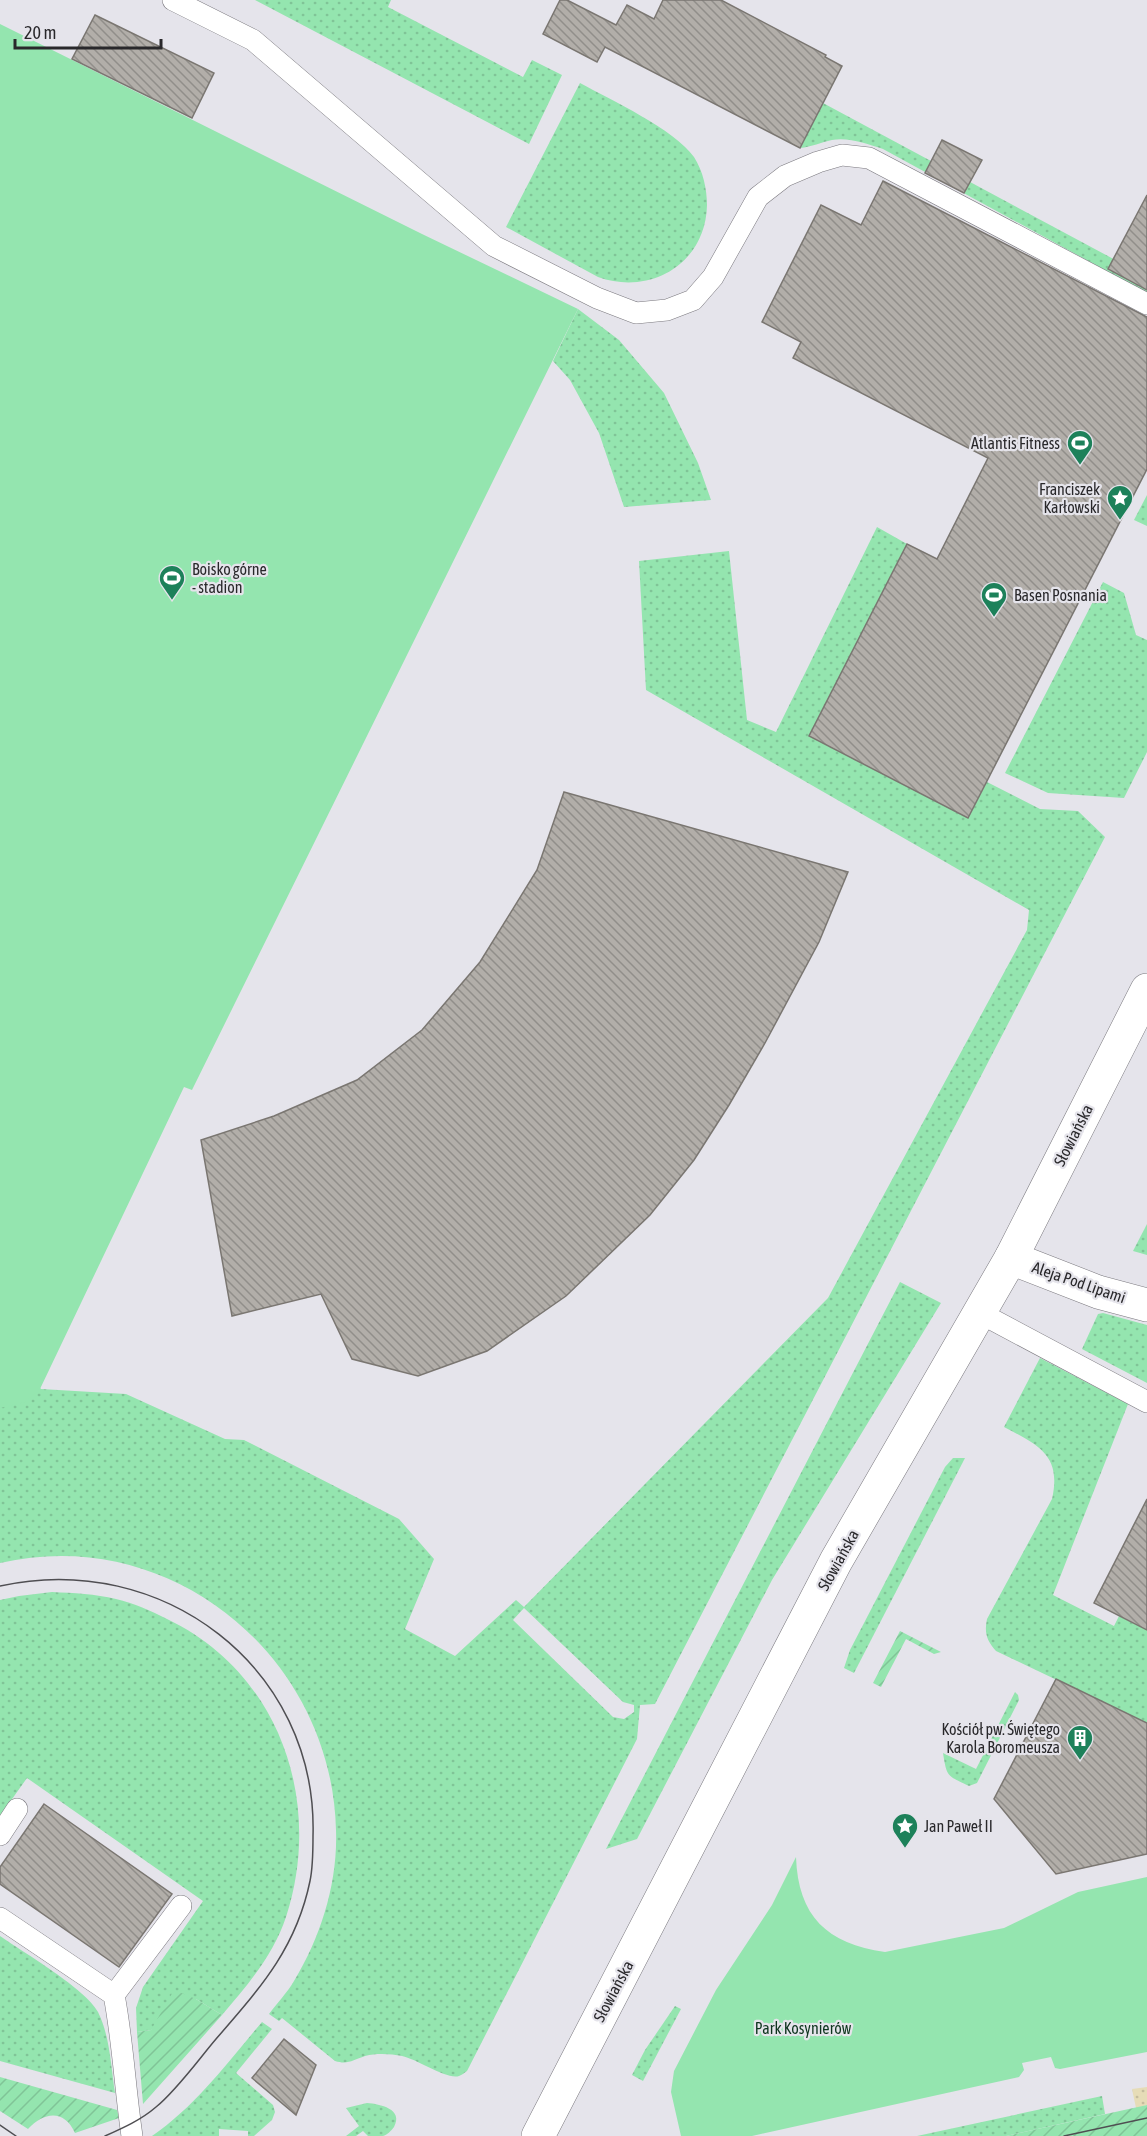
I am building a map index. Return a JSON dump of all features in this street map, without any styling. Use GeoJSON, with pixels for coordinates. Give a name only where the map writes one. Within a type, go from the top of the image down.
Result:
{"type":"FeatureCollection","features":[{"type":"Feature","properties":{"kind":"street","name":"Słowiańska"},"geometry":{"type":"LineString","coordinates":[[538,2136],[837,1561],[1011,1258],[1147,990]]}},
{"type":"Feature","properties":{"kind":"street","name":"Aleja Pod Lipami"},"geometry":{"type":"LineString","coordinates":[[1011,1258],[1098,1292],[1147,1305]]}},
{"type":"Feature","properties":{"kind":"lane"},"geometry":{"type":"LineString","coordinates":[[173,0],[252,40],[494,246],[597,298],[636,313],[667,310],[693,300],[713,277],[758,198],[785,176],[842,154],[869,158],[1147,304]]}},
{"type":"Feature","properties":{"kind":"lane"},"geometry":{"type":"LineString","coordinates":[[980,1313],[1147,1402]]}},
{"type":"Feature","properties":{"kind":"lane"},"geometry":{"type":"LineString","coordinates":[[0,1835],[17,1809]]}},
{"type":"Feature","properties":{"kind":"lane"},"geometry":{"type":"LineString","coordinates":[[114,1995],[181,1906]]}},
{"type":"Feature","properties":{"kind":"lane"},"geometry":{"type":"LineString","coordinates":[[0,1918],[114,1995],[121,2035],[132,2136]]}},
{"type":"Feature","properties":{"kind":"green space"},"geometry":{"type":"Polygon","coordinates":[[[255,0],[391,0],[388,7],[523,77],[532,60],[562,75],[529,144],[255,0]]]}},
{"type":"Feature","properties":{"kind":"green space"},"geometry":{"type":"Polygon","coordinates":[[[0,24],[578,309],[192,1090],[184,1087],[40,1389],[25,1402],[0,1408],[0,24]]]}},
{"type":"Feature","properties":{"kind":"green space"},"geometry":{"type":"Polygon","coordinates":[[[580,83],[641,116],[672,136],[685,146],[700,168],[707,205],[704,226],[697,243],[686,258],[672,270],[656,278],[637,282],[618,282],[598,277],[506,227],[580,83]]]}},
{"type":"Feature","properties":{"kind":"green space"},"geometry":{"type":"Polygon","coordinates":[[[823,103],[1147,277],[1147,293],[883,149],[845,139],[800,148],[823,103]]]}},
{"type":"Feature","properties":{"kind":"green space"},"geometry":{"type":"Polygon","coordinates":[[[578,309],[619,340],[664,393],[698,463],[711,500],[624,507],[599,433],[570,380],[553,361],[578,309]]]}},
{"type":"Feature","properties":{"kind":"green space"},"geometry":{"type":"Polygon","coordinates":[[[1147,495],[1147,526],[1134,520],[1147,495]]]}},
{"type":"Feature","properties":{"kind":"green space"},"geometry":{"type":"Polygon","coordinates":[[[877,527],[907,544],[809,736],[968,817],[987,782],[1040,809],[1078,811],[1105,837],[655,1704],[640,1705],[637,1739],[467,2071],[460,2076],[447,2075],[408,2058],[389,2054],[370,2055],[347,2062],[335,2061],[282,2018],[279,2021],[269,2014],[304,1964],[326,1909],[334,1869],[336,1830],[327,1767],[306,1710],[273,1659],[231,1617],[180,1584],[124,1564],[63,1556],[0,1563],[0,1334],[41,1389],[126,1394],[225,1439],[244,1440],[399,1519],[434,1559],[405,1629],[455,1656],[516,1600],[524,1607],[828,1298],[1027,930],[1029,910],[646,690],[639,561],[729,551],[747,720],[776,732],[877,527]],[[524,1608],[513,1620],[613,1717],[624,1719],[634,1712],[634,1705],[623,1702],[524,1608]]]}},
{"type":"Feature","properties":{"kind":"green space"},"geometry":{"type":"Polygon","coordinates":[[[1103,582],[1124,593],[1136,635],[1147,640],[1147,752],[1124,798],[1048,793],[1005,773],[1103,582]]]}},
{"type":"Feature","properties":{"kind":"green space"},"geometry":{"type":"Polygon","coordinates":[[[1147,1224],[1147,1255],[1133,1251],[1147,1224]]]}},
{"type":"Feature","properties":{"kind":"green space"},"geometry":{"type":"Polygon","coordinates":[[[900,1282],[941,1303],[772,1580],[637,1839],[606,1849],[900,1282]]]}},
{"type":"Feature","properties":{"kind":"green space"},"geometry":{"type":"Polygon","coordinates":[[[1103,1313],[1147,1325],[1147,1383],[1082,1349],[1098,1314],[1103,1313]]]}},
{"type":"Feature","properties":{"kind":"green space"},"geometry":{"type":"Polygon","coordinates":[[[1040,1358],[1128,1404],[1053,1595],[1114,1626],[1119,1616],[1147,1630],[1147,1723],[996,1651],[987,1636],[987,1619],[1052,1499],[1054,1472],[1044,1453],[1037,1446],[1004,1427],[1040,1358]]]}},
{"type":"Feature","properties":{"kind":"green space"},"geometry":{"type":"Polygon","coordinates":[[[953,1458],[965,1458],[854,1673],[844,1668],[850,1650],[945,1467],[953,1458]]]}},
{"type":"Feature","properties":{"kind":"green space"},"geometry":{"type":"Polygon","coordinates":[[[52,1592],[100,1596],[129,1603],[167,1619],[206,1642],[238,1672],[264,1706],[283,1744],[295,1786],[299,1829],[296,1873],[281,1931],[267,1957],[222,2015],[196,1999],[151,2030],[137,2032],[136,2008],[143,1987],[203,1901],[27,1778],[0,1816],[0,1600],[52,1592]]]}},
{"type":"Feature","properties":{"kind":"green space"},"geometry":{"type":"Polygon","coordinates":[[[900,1631],[941,1652],[934,1654],[906,1639],[881,1687],[873,1683],[900,1631]]]}},
{"type":"Feature","properties":{"kind":"green space"},"geometry":{"type":"Polygon","coordinates":[[[1015,1692],[1019,1700],[977,1783],[969,1786],[949,1775],[943,1753],[976,1769],[1015,1692]]]}},
{"type":"Feature","properties":{"kind":"green space","name":"Park Kosynierów"},"geometry":{"type":"Polygon","coordinates":[[[796,1857],[803,1896],[819,1924],[847,1942],[885,1952],[1004,1928],[1078,1892],[1147,1877],[1147,2052],[1060,2069],[1055,2068],[1051,2057],[1022,2063],[1024,2070],[1019,2077],[752,2136],[681,2136],[671,2092],[674,2071],[716,1990],[772,1905],[796,1857]]]}},
{"type":"Feature","properties":{"kind":"green space"},"geometry":{"type":"Polygon","coordinates":[[[0,1936],[68,1982],[98,2012],[110,2052],[115,2093],[0,2061],[0,1936]]]}},
{"type":"Feature","properties":{"kind":"green space"},"geometry":{"type":"Polygon","coordinates":[[[174,1990],[196,1999],[222,2015],[143,2104],[137,2032],[151,2030],[174,1990]]]}},
{"type":"Feature","properties":{"kind":"green space"},"geometry":{"type":"Polygon","coordinates":[[[675,2006],[681,2009],[643,2081],[632,2075],[645,2050],[675,2006]]]}},
{"type":"Feature","properties":{"kind":"green space"},"geometry":{"type":"Polygon","coordinates":[[[262,2022],[272,2029],[236,2073],[273,2105],[275,2112],[272,2120],[254,2136],[248,2136],[248,2131],[219,2129],[219,2136],[152,2136],[197,2097],[262,2022]]]}},
{"type":"Feature","properties":{"kind":"green space"},"geometry":{"type":"Polygon","coordinates":[[[0,2077],[117,2110],[119,2118],[75,2133],[65,2120],[60,2117],[47,2116],[28,2129],[0,2111],[0,2077]]]}},
{"type":"Feature","properties":{"kind":"green space"},"geometry":{"type":"Polygon","coordinates":[[[1102,2096],[1105,2114],[1006,2136],[917,2136],[1102,2096]]]}},
{"type":"Feature","properties":{"kind":"green space"},"geometry":{"type":"Polygon","coordinates":[[[367,2103],[384,2106],[393,2112],[396,2116],[394,2127],[383,2136],[368,2136],[363,2131],[356,2136],[346,2136],[359,2126],[346,2108],[367,2103]]]}},
{"type":"Feature","properties":{"kind":"green space"},"geometry":{"type":"Polygon","coordinates":[[[1147,2105],[1147,2136],[1006,2136],[1147,2105]]]}},
{"type":"Feature","properties":{"kind":"sand"},"geometry":{"type":"Polygon","coordinates":[[[1147,2087],[1147,2105],[1136,2108],[1132,2089],[1147,2087]]]}},
{"type":"Feature","properties":{"kind":"building"},"geometry":{"type":"Polygon","coordinates":[[[560,0],[567,0],[616,25],[627,5],[654,19],[663,0],[721,0],[826,55],[825,57],[842,66],[800,148],[605,47],[597,62],[543,34],[560,0]]]}},
{"type":"Feature","properties":{"kind":"building"},"geometry":{"type":"Polygon","coordinates":[[[95,15],[214,73],[192,118],[72,59],[95,15]]]}},
{"type":"Feature","properties":{"kind":"building"},"geometry":{"type":"Polygon","coordinates":[[[942,140],[982,160],[964,193],[925,173],[942,140]]]}},
{"type":"Feature","properties":{"kind":"building"},"geometry":{"type":"Polygon","coordinates":[[[883,181],[1147,317],[1147,469],[968,818],[809,736],[907,544],[937,559],[988,458],[793,358],[801,342],[762,322],[821,205],[861,225],[883,181]]]}},
{"type":"Feature","properties":{"kind":"building"},"geometry":{"type":"Polygon","coordinates":[[[1147,195],[1147,290],[1108,269],[1147,195]]]}},
{"type":"Feature","properties":{"kind":"building"},"geometry":{"type":"Polygon","coordinates":[[[564,792],[848,872],[819,942],[729,1105],[694,1160],[650,1215],[566,1296],[487,1351],[418,1376],[352,1359],[321,1294],[232,1316],[201,1140],[274,1116],[357,1080],[422,1030],[480,962],[537,870],[564,792]]]}},
{"type":"Feature","properties":{"kind":"building"},"geometry":{"type":"Polygon","coordinates":[[[1147,1499],[1147,1630],[1094,1603],[1147,1499]]]}},
{"type":"Feature","properties":{"kind":"building","name":"Kościół pw. Świętego Karola Boromeusza"},"geometry":{"type":"Polygon","coordinates":[[[1056,1679],[1147,1723],[1147,1854],[1056,1874],[994,1799],[1056,1679]]]}},
{"type":"Feature","properties":{"kind":"building"},"geometry":{"type":"Polygon","coordinates":[[[44,1804],[172,1894],[119,1967],[0,1884],[0,1867],[44,1804]]]}},
{"type":"Feature","properties":{"kind":"building"},"geometry":{"type":"Polygon","coordinates":[[[284,2039],[316,2065],[296,2115],[252,2078],[284,2039]]]}},
{"type":"Feature","properties":{"kind":"tram line"},"geometry":{"type":"LineString","coordinates":[[0,1586],[60,1579],[118,1586],[171,1605],[219,1634],[259,1673],[289,1721],[308,1775],[313,1836],[312,1870],[304,1905],[286,1947],[261,1985],[171,2092],[144,2116],[105,2136]]}},
{"type":"Feature","properties":{"kind":"tram line"},"geometry":{"type":"LineString","coordinates":[[1064,2136],[1147,2118]]}},
{"type":"Feature","properties":{"kind":"tram line"},"geometry":{"type":"LineString","coordinates":[[0,2125],[16,2136]]}},
{"type":"Feature","properties":{"kind":"place","name":"Atlantis Fitness"},"geometry":{"type":"Point","coordinates":[1080,466]}},
{"type":"Feature","properties":{"kind":"place","name":"Franciszek Karłowski"},"geometry":{"type":"Point","coordinates":[1120,521]}},
{"type":"Feature","properties":{"kind":"place","name":"Boisko górne - stadion"},"geometry":{"type":"Point","coordinates":[172,601]}},
{"type":"Feature","properties":{"kind":"place","name":"Basen Posnania"},"geometry":{"type":"Point","coordinates":[994,618]}},
{"type":"Feature","properties":{"kind":"place","name":"Kościół pw. Świętego Karola Boromeusza"},"geometry":{"type":"Point","coordinates":[1080,1761]}},
{"type":"Feature","properties":{"kind":"place","name":"Jan Paweł II"},"geometry":{"type":"Point","coordinates":[905,1849]}}]}
